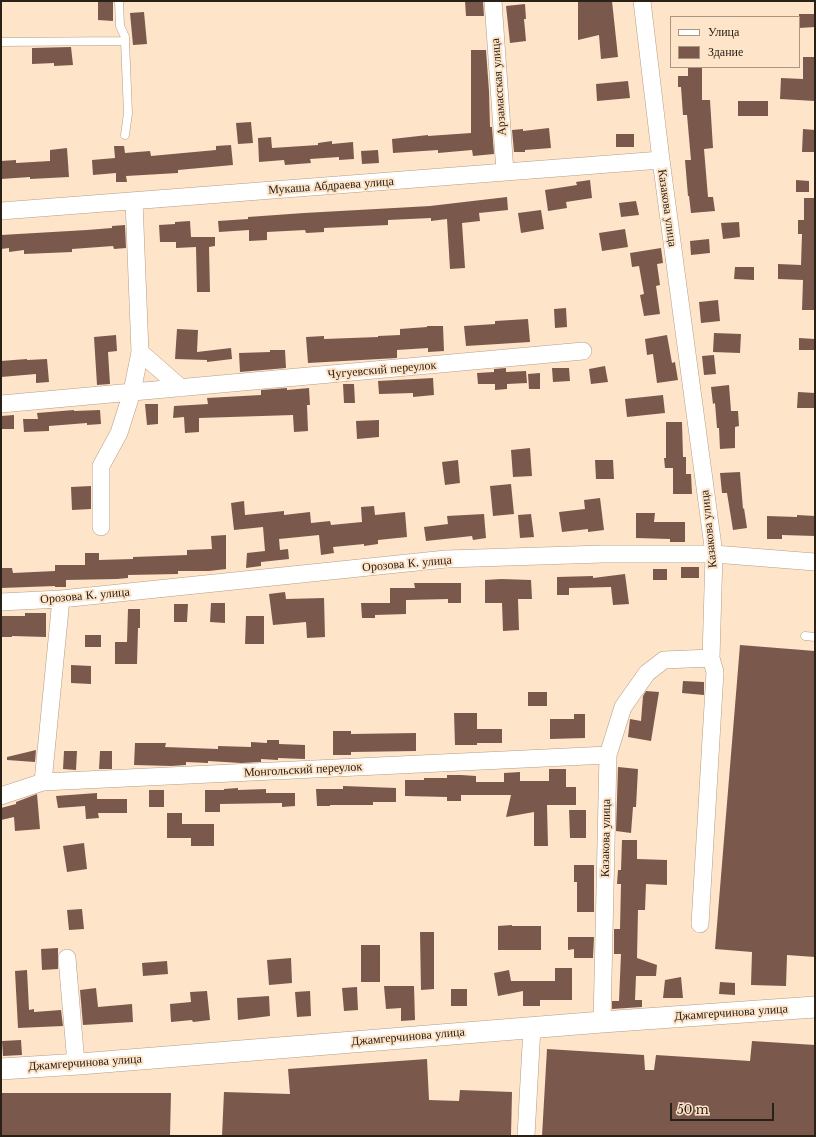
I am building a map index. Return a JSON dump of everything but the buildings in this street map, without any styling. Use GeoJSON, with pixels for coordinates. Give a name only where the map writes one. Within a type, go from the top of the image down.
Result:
{"type":"FeatureCollection","features":[{"type":"Feature","properties":{"kind":"street","name":"Арзамасская улица"},"geometry":{"type":"LineString","coordinates":[[493,1],[505,172]]}},
{"type":"Feature","properties":{"kind":"street","name":"Казакова улица"},"geometry":{"type":"LineString","coordinates":[[602,1022],[608,755],[623,707],[647,673],[664,660],[711,658],[714,554],[660,160],[642,1]]}},
{"type":"Feature","properties":{"kind":"street","name":"Мукаша Абдраева улица"},"geometry":{"type":"LineString","coordinates":[[1,211],[660,160]]}},
{"type":"Feature","properties":{"kind":"street"},"geometry":{"type":"LineString","coordinates":[[101,527],[101,466],[119,433],[132,392],[140,352],[134,201]]}},
{"type":"Feature","properties":{"kind":"street","name":"Чугуевский переулок"},"geometry":{"type":"LineString","coordinates":[[1,404],[583,351]]}},
{"type":"Feature","properties":{"kind":"street"},"geometry":{"type":"LineString","coordinates":[[140,352],[181,388]]}},
{"type":"Feature","properties":{"kind":"street","name":"Орозова К. улица"},"geometry":{"type":"LineString","coordinates":[[1,602],[61,599],[446,559],[603,554],[714,554],[815,562]]}},
{"type":"Feature","properties":{"kind":"street"},"geometry":{"type":"LineString","coordinates":[[43,782],[61,599]]}},
{"type":"Feature","properties":{"kind":"street"},"geometry":{"type":"LineString","coordinates":[[700,924],[715,672],[711,658]]}},
{"type":"Feature","properties":{"kind":"street","name":"Монгольский переулок"},"geometry":{"type":"LineString","coordinates":[[1,796],[43,782],[608,755]]}},
{"type":"Feature","properties":{"kind":"street"},"geometry":{"type":"LineString","coordinates":[[67,958],[76,1064]]}},
{"type":"Feature","properties":{"kind":"street","name":"Джамгерчинова улица"},"geometry":{"type":"LineString","coordinates":[[1,1069],[532,1027],[815,1007]]}},
{"type":"Feature","properties":{"kind":"street"},"geometry":{"type":"LineString","coordinates":[[526,1136],[532,1027]]}},
{"type":"Feature","properties":{"kind":"lane"},"geometry":{"type":"LineString","coordinates":[[119,1],[120,26],[125,41],[128,113],[125,136]]}},
{"type":"Feature","properties":{"kind":"lane"},"geometry":{"type":"LineString","coordinates":[[1,42],[125,41]]}},
{"type":"Feature","properties":{"kind":"lane"},"geometry":{"type":"LineString","coordinates":[[805,636],[815,637]]}}]}
